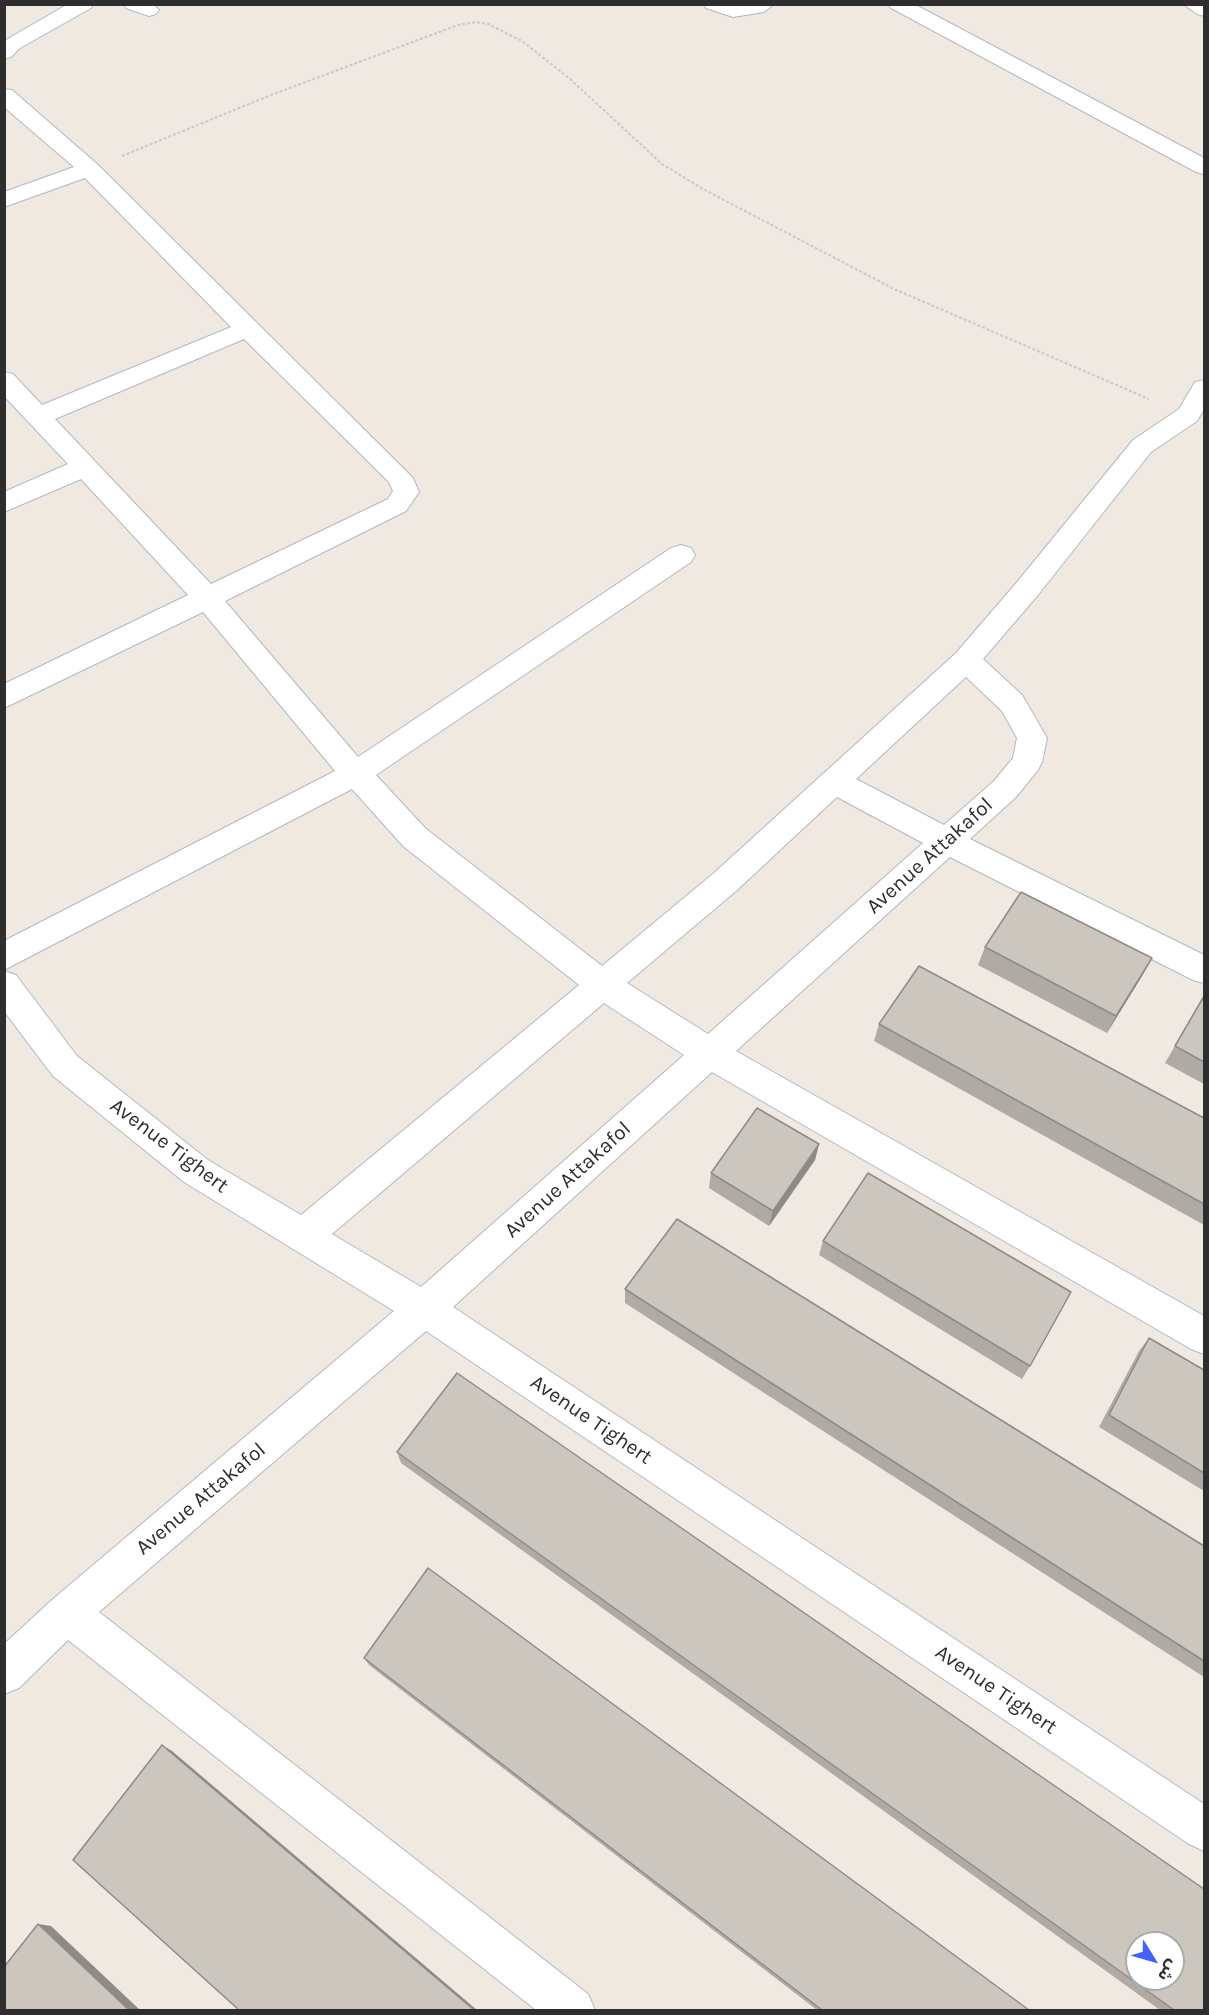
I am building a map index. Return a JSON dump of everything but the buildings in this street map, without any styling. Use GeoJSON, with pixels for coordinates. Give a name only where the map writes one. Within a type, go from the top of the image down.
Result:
{"type":"FeatureCollection","features":[{"type":"Feature","properties":{"kind":"street"},"geometry":{"type":"LineString","coordinates":[[4,53],[13,45],[84,4]]}},
{"type":"Feature","properties":{"kind":"street"},"geometry":{"type":"LineString","coordinates":[[713,4],[734,10],[758,8],[764,4]]}},
{"type":"Feature","properties":{"kind":"street"},"geometry":{"type":"LineString","coordinates":[[897,4],[1204,167]]}},
{"type":"Feature","properties":{"kind":"street"},"geometry":{"type":"LineString","coordinates":[[1193,4],[1204,10]]}},
{"type":"Feature","properties":{"kind":"street"},"geometry":{"type":"LineString","coordinates":[[4,95],[89,169],[247,329],[400,478],[406,492],[397,505],[4,697]]}},
{"type":"Feature","properties":{"kind":"street"},"geometry":{"type":"LineString","coordinates":[[4,200],[89,169]]}},
{"type":"Feature","properties":{"kind":"street"},"geometry":{"type":"LineString","coordinates":[[39,416],[247,329]]}},
{"type":"Feature","properties":{"kind":"street"},"geometry":{"type":"LineString","coordinates":[[4,380],[207,598],[355,774],[414,837],[524,925],[603,985],[710,1053],[1204,1336]]}},
{"type":"Feature","properties":{"kind":"street"},"geometry":{"type":"LineString","coordinates":[[304,1235],[724,882],[966,660],[1028,588],[1142,446],[1188,415],[1204,388]]}},
{"type":"Feature","properties":{"kind":"street"},"geometry":{"type":"LineString","coordinates":[[4,503],[85,467]]}},
{"type":"Feature","properties":{"kind":"street"},"geometry":{"type":"LineString","coordinates":[[4,957],[355,774],[681,555]]}},
{"type":"Feature","properties":{"kind":"street","name":"Avenue Attakafol"},"geometry":{"type":"LineString","coordinates":[[4,1673],[67,1613],[424,1309],[1012,780],[1027,762],[1032,738],[1012,703],[966,660]]}},
{"type":"Feature","properties":{"kind":"street"},"geometry":{"type":"LineString","coordinates":[[835,782],[946,841],[1204,970]]}},
{"type":"Feature","properties":{"kind":"street","name":"Avenue Tighert"},"geometry":{"type":"LineString","coordinates":[[4,985],[65,1066],[196,1171],[424,1309],[1204,1829]]}},
{"type":"Feature","properties":{"kind":"street"},"geometry":{"type":"LineString","coordinates":[[67,1613],[572,2010]]}},
{"type":"Feature","properties":{"kind":"path"},"geometry":{"type":"LineString","coordinates":[[89,169],[271,95],[458,25],[476,22],[488,24],[522,41],[569,78],[662,164],[703,189],[894,289],[1188,415]]}}]}
